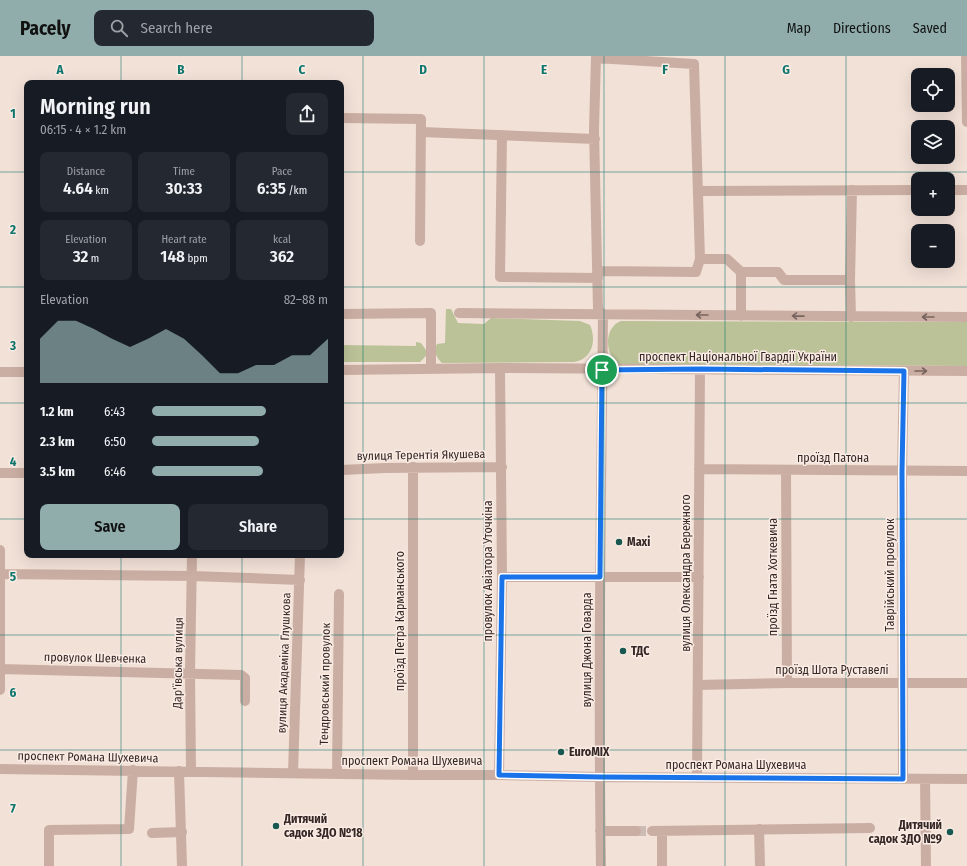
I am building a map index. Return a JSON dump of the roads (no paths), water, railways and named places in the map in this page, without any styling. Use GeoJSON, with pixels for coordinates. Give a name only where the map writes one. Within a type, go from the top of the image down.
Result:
{"type":"FeatureCollection","features":[{"type":"Feature","properties":{"kind":"street"},"geometry":{"type":"LineString","coordinates":[[966,56],[967,122]]}},
{"type":"Feature","properties":{"kind":"street"},"geometry":{"type":"LineString","coordinates":[[502,135],[500,277],[696,272],[700,258],[694,64],[596,57]]}},
{"type":"Feature","properties":{"kind":"street","name":"вулиця Джона Говарда"},"geometry":{"type":"LineString","coordinates":[[596,57],[595,139],[598,309],[603,315],[600,577],[601,866]]}},
{"type":"Feature","properties":{"kind":"street"},"geometry":{"type":"LineString","coordinates":[[344,118],[421,119],[420,240]]}},
{"type":"Feature","properties":{"kind":"street"},"geometry":{"type":"LineString","coordinates":[[421,132],[595,139]]}},
{"type":"Feature","properties":{"kind":"street"},"geometry":{"type":"LineString","coordinates":[[851,317],[850,280],[852,190]]}},
{"type":"Feature","properties":{"kind":"street"},"geometry":{"type":"LineString","coordinates":[[698,191],[911,190]]}},
{"type":"Feature","properties":{"kind":"street"},"geometry":{"type":"LineString","coordinates":[[955,190],[967,190]]}},
{"type":"Feature","properties":{"kind":"street"},"geometry":{"type":"LineString","coordinates":[[700,258],[727,259],[741,272],[778,272],[784,280],[850,280]]}},
{"type":"Feature","properties":{"kind":"street"},"geometry":{"type":"LineString","coordinates":[[741,272],[741,316]]}},
{"type":"Feature","properties":{"kind":"street"},"geometry":{"type":"LineString","coordinates":[[344,314],[431,313],[431,368]]}},
{"type":"Feature","properties":{"kind":"street"},"geometry":{"type":"LineString","coordinates":[[459,313],[967,317]]}},
{"type":"Feature","properties":{"kind":"street","name":"проспект Національної Гвардії України"},"geometry":{"type":"LineString","coordinates":[[344,370],[500,368],[602,370],[700,369],[967,371]]}},
{"type":"Feature","properties":{"kind":"street","name":"провулок Авіатора Уточкіна"},"geometry":{"type":"LineString","coordinates":[[499,775],[502,577],[500,368]]}},
{"type":"Feature","properties":{"kind":"street","name":"вулиця Олександра Бережного"},"geometry":{"type":"LineString","coordinates":[[697,778],[700,369]]}},
{"type":"Feature","properties":{"kind":"street","name":"Таврійський провулок"},"geometry":{"type":"LineString","coordinates":[[903,779],[902,471],[904,371]]}},
{"type":"Feature","properties":{"kind":"street"},"geometry":{"type":"LineString","coordinates":[[0,372],[24,372]]}},
{"type":"Feature","properties":{"kind":"street","name":"вулиця Терентія Якушева"},"geometry":{"type":"LineString","coordinates":[[344,470],[502,467]]}},
{"type":"Feature","properties":{"kind":"street","name":"проїзд Петра Карманського"},"geometry":{"type":"LineString","coordinates":[[413,468],[413,775]]}},
{"type":"Feature","properties":{"kind":"street","name":"проїзд Патона"},"geometry":{"type":"LineString","coordinates":[[699,469],[786,471],[967,471]]}},
{"type":"Feature","properties":{"kind":"street","name":"проїзд Гната Хоткевича"},"geometry":{"type":"LineString","coordinates":[[786,471],[787,683]]}},
{"type":"Feature","properties":{"kind":"street"},"geometry":{"type":"LineString","coordinates":[[0,473],[24,473]]}},
{"type":"Feature","properties":{"kind":"street"},"geometry":{"type":"LineString","coordinates":[[0,550],[0,690]]}},
{"type":"Feature","properties":{"kind":"street","name":"Дар'ївська вулиця"},"geometry":{"type":"LineString","coordinates":[[191,771],[190,673],[192,558]]}},
{"type":"Feature","properties":{"kind":"street","name":"вулиця Академіка Глушкова"},"geometry":{"type":"LineString","coordinates":[[294,772],[300,558]]}},
{"type":"Feature","properties":{"kind":"street"},"geometry":{"type":"LineString","coordinates":[[1,574],[192,576],[300,580]]}},
{"type":"Feature","properties":{"kind":"street"},"geometry":{"type":"LineString","coordinates":[[502,577],[699,577]]}},
{"type":"Feature","properties":{"kind":"street","name":"Тендровський провулок"},"geometry":{"type":"LineString","coordinates":[[338,774],[340,594]]}},
{"type":"Feature","properties":{"kind":"street","name":"провулок Шевченка"},"geometry":{"type":"LineString","coordinates":[[0,669],[190,673],[242,676],[245,678],[245,701]]}},
{"type":"Feature","properties":{"kind":"street","name":"проїзд Шота Руставелі"},"geometry":{"type":"LineString","coordinates":[[698,685],[787,683],[967,683]]}},
{"type":"Feature","properties":{"kind":"street","name":"проспект Романа Шухевича"},"geometry":{"type":"LineString","coordinates":[[0,769],[600,777],[967,779]]}},
{"type":"Feature","properties":{"kind":"street"},"geometry":{"type":"LineString","coordinates":[[49,866],[49,830],[128,830],[133,770]]}},
{"type":"Feature","properties":{"kind":"street"},"geometry":{"type":"LineString","coordinates":[[179,771],[182,866]]}},
{"type":"Feature","properties":{"kind":"street"},"geometry":{"type":"LineString","coordinates":[[925,779],[926,866]]}},
{"type":"Feature","properties":{"kind":"street"},"geometry":{"type":"LineString","coordinates":[[662,866],[657,831],[870,828]]}},
{"type":"Feature","properties":{"kind":"street"},"geometry":{"type":"LineString","coordinates":[[759,829],[760,866]]}},
{"type":"Feature","properties":{"kind":"street"},"geometry":{"type":"LineString","coordinates":[[600,832],[636,831]]}},
{"type":"Feature","properties":{"kind":"street"},"geometry":{"type":"LineString","coordinates":[[152,833],[182,832]]}},
{"type":"Feature","properties":{"kind":"tunnel"},"geometry":{"type":"LineString","coordinates":[[636,831],[652,831]]}},
{"type":"Feature","properties":{"kind":"place","name":"Maxi"},"geometry":{"type":"Point","coordinates":[619,542]}},
{"type":"Feature","properties":{"kind":"place","name":"ТДС"},"geometry":{"type":"Point","coordinates":[623,651]}},
{"type":"Feature","properties":{"kind":"place","name":"EuroMIX"},"geometry":{"type":"Point","coordinates":[561,752]}},
{"type":"Feature","properties":{"kind":"place","name":"Дитячий садок ЗДО №18"},"geometry":{"type":"Point","coordinates":[276,826]}},
{"type":"Feature","properties":{"kind":"place","name":"Дитячий садок ЗДО №9"},"geometry":{"type":"Point","coordinates":[950,832]}}]}
